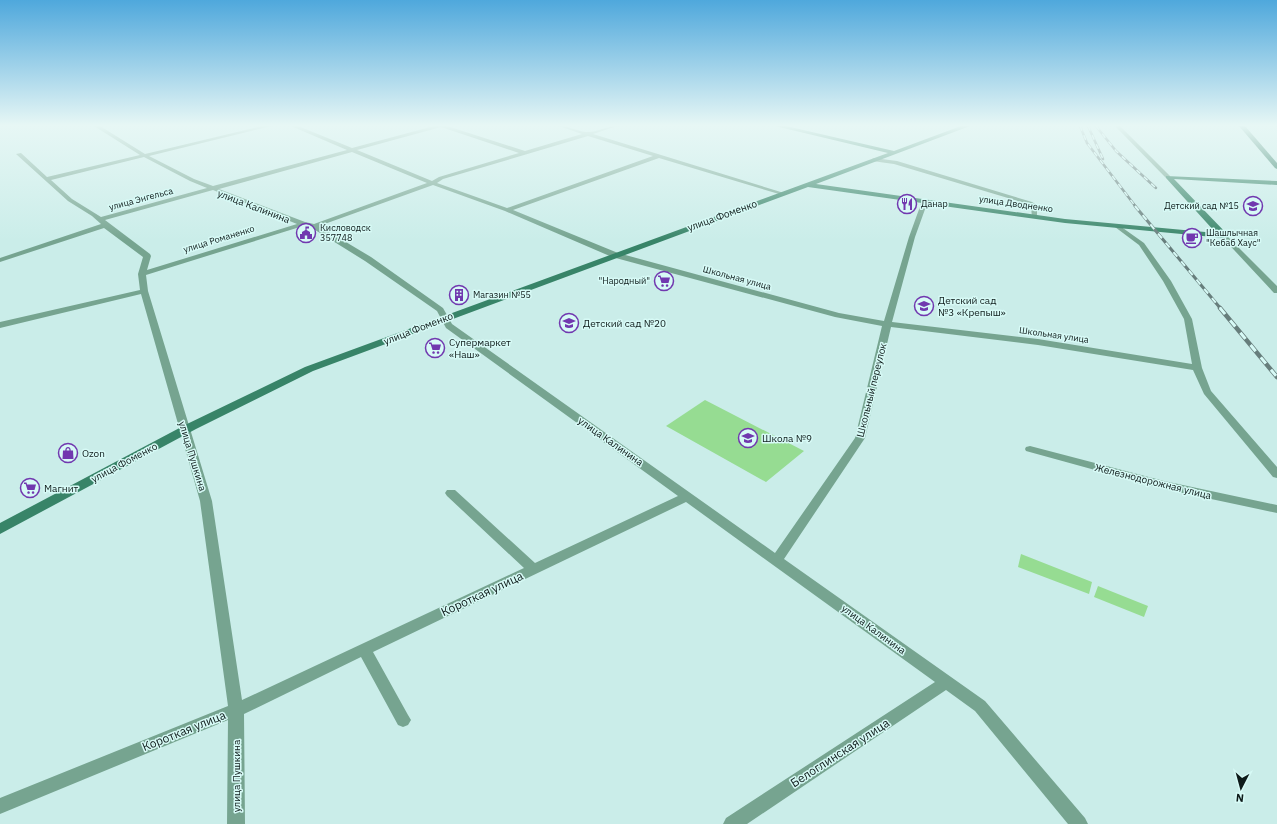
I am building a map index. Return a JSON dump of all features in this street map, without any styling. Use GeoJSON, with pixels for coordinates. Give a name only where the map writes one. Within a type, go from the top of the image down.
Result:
{"type":"FeatureCollection","features":[{"type":"Feature","properties":{"kind":"main road","name":"улица Фоменко"},"geometry":{"type":"LineString","coordinates":[[0,529],[185,430],[269,387],[309,369],[861,164]]}},
{"type":"Feature","properties":{"kind":"main road"},"geometry":{"type":"LineString","coordinates":[[1168,177],[1277,183]]}},
{"type":"Feature","properties":{"kind":"main road"},"geometry":{"type":"LineString","coordinates":[[1168,177],[1224,236]]}},
{"type":"Feature","properties":{"kind":"main road","name":"улица Дводненко"},"geometry":{"type":"LineString","coordinates":[[806,184],[1034,217],[1224,236]]}},
{"type":"Feature","properties":{"kind":"street","name":"улица Пушкина"},"geometry":{"type":"LineString","coordinates":[[30,164],[71,200],[103,222],[147,256],[142,274],[144,291],[206,501],[236,710],[236,824]]}},
{"type":"Feature","properties":{"kind":"street"},"geometry":{"type":"LineString","coordinates":[[46,179],[109,164]]}},
{"type":"Feature","properties":{"kind":"street","name":"улица Калинина"},"geometry":{"type":"LineString","coordinates":[[162,164],[211,189],[303,224],[314,226],[368,259],[440,310],[448,326],[980,706],[1079,824]]}},
{"type":"Feature","properties":{"kind":"street","name":"улица Энгельса"},"geometry":{"type":"LineString","coordinates":[[0,260],[103,222],[211,189],[303,164]]}},
{"type":"Feature","properties":{"kind":"street","name":"Школьная улица"},"geometry":{"type":"LineString","coordinates":[[386,164],[507,210],[615,255],[838,315],[887,324],[1038,342],[1197,368]]}},
{"type":"Feature","properties":{"kind":"street"},"geometry":{"type":"LineString","coordinates":[[314,226],[432,183],[440,178],[486,164]]}},
{"type":"Feature","properties":{"kind":"street"},"geometry":{"type":"LineString","coordinates":[[507,210],[634,164]]}},
{"type":"Feature","properties":{"kind":"street"},"geometry":{"type":"LineString","coordinates":[[686,164],[781,193]]}},
{"type":"Feature","properties":{"kind":"street"},"geometry":{"type":"LineString","coordinates":[[903,164],[1030,203],[1034,205],[1034,217]]}},
{"type":"Feature","properties":{"kind":"street"},"geometry":{"type":"LineString","coordinates":[[1155,164],[1168,177]]}},
{"type":"Feature","properties":{"kind":"street","name":"Школьный переулок"},"geometry":{"type":"LineString","coordinates":[[777,560],[860,438],[887,324],[912,238],[925,201]]}},
{"type":"Feature","properties":{"kind":"street","name":"улица Романенко"},"geometry":{"type":"LineString","coordinates":[[142,274],[303,224]]}},
{"type":"Feature","properties":{"kind":"street"},"geometry":{"type":"LineString","coordinates":[[1118,226],[1142,244],[1167,281],[1185,313],[1188,319],[1197,368],[1207,392],[1277,474]]}},
{"type":"Feature","properties":{"kind":"street"},"geometry":{"type":"LineString","coordinates":[[1224,236],[1277,291]]}},
{"type":"Feature","properties":{"kind":"street"},"geometry":{"type":"LineString","coordinates":[[0,325],[144,291]]}},
{"type":"Feature","properties":{"kind":"street","name":"Железнодорожная улица"},"geometry":{"type":"LineString","coordinates":[[1030,449],[1164,485],[1277,510]]}},
{"type":"Feature","properties":{"kind":"street","name":"Короткая улица"},"geometry":{"type":"LineString","coordinates":[[451,492],[534,569]]}},
{"type":"Feature","properties":{"kind":"street","name":"Короткая улица"},"geometry":{"type":"LineString","coordinates":[[0,806],[236,710],[688,496]]}},
{"type":"Feature","properties":{"kind":"street"},"geometry":{"type":"LineString","coordinates":[[364,649],[403,720]]}},
{"type":"Feature","properties":{"kind":"street","name":"Белоглинская улица"},"geometry":{"type":"LineString","coordinates":[[732,824],[947,682]]}},
{"type":"Feature","properties":{"kind":"green space"},"geometry":{"type":"Polygon","coordinates":[[[705,400],[804,451],[766,482],[666,426],[705,400]]]}},
{"type":"Feature","properties":{"kind":"green space"},"geometry":{"type":"Polygon","coordinates":[[[1021,554],[1092,582],[1089,594],[1018,567],[1021,554]]]}},
{"type":"Feature","properties":{"kind":"green space"},"geometry":{"type":"Polygon","coordinates":[[[1098,586],[1148,606],[1144,617],[1094,597],[1098,586]]]}},
{"type":"Feature","properties":{"kind":"railway"},"geometry":{"type":"LineString","coordinates":[[1103,164],[1136,207]]}},
{"type":"Feature","properties":{"kind":"railway"},"geometry":{"type":"LineString","coordinates":[[1131,164],[1156,188]]}},
{"type":"Feature","properties":{"kind":"railway"},"geometry":{"type":"LineString","coordinates":[[1135,206],[1221,309]]}},
{"type":"Feature","properties":{"kind":"railway"},"geometry":{"type":"LineString","coordinates":[[1220,308],[1277,377]]}},
{"type":"Feature","properties":{"kind":"place","name":"Данар"},"geometry":{"type":"Point","coordinates":[907,204]}},
{"type":"Feature","properties":{"kind":"place","name":"Детский сад №15"},"geometry":{"type":"Point","coordinates":[1253,206]}},
{"type":"Feature","properties":{"kind":"place","name":"Кисловодск 357748"},"geometry":{"type":"Point","coordinates":[306,233]}},
{"type":"Feature","properties":{"kind":"place","name":"Шашлычная \"Кебаб Хаус\""},"geometry":{"type":"Point","coordinates":[1192,238]}},
{"type":"Feature","properties":{"kind":"place","name":"\"Народный\""},"geometry":{"type":"Point","coordinates":[664,281]}},
{"type":"Feature","properties":{"kind":"place","name":"Магазин №55"},"geometry":{"type":"Point","coordinates":[459,295]}},
{"type":"Feature","properties":{"kind":"place","name":"Детский сад №3 «Крепыш»"},"geometry":{"type":"Point","coordinates":[924,306]}},
{"type":"Feature","properties":{"kind":"place","name":"Детский сад №20"},"geometry":{"type":"Point","coordinates":[569,323]}},
{"type":"Feature","properties":{"kind":"place","name":"Супермаркет «Наш»"},"geometry":{"type":"Point","coordinates":[435,348]}},
{"type":"Feature","properties":{"kind":"place","name":"Школа №9"},"geometry":{"type":"Point","coordinates":[748,438]}},
{"type":"Feature","properties":{"kind":"place","name":"Ozon"},"geometry":{"type":"Point","coordinates":[68,453]}},
{"type":"Feature","properties":{"kind":"place","name":"Магнит"},"geometry":{"type":"Point","coordinates":[30,488]}}]}
